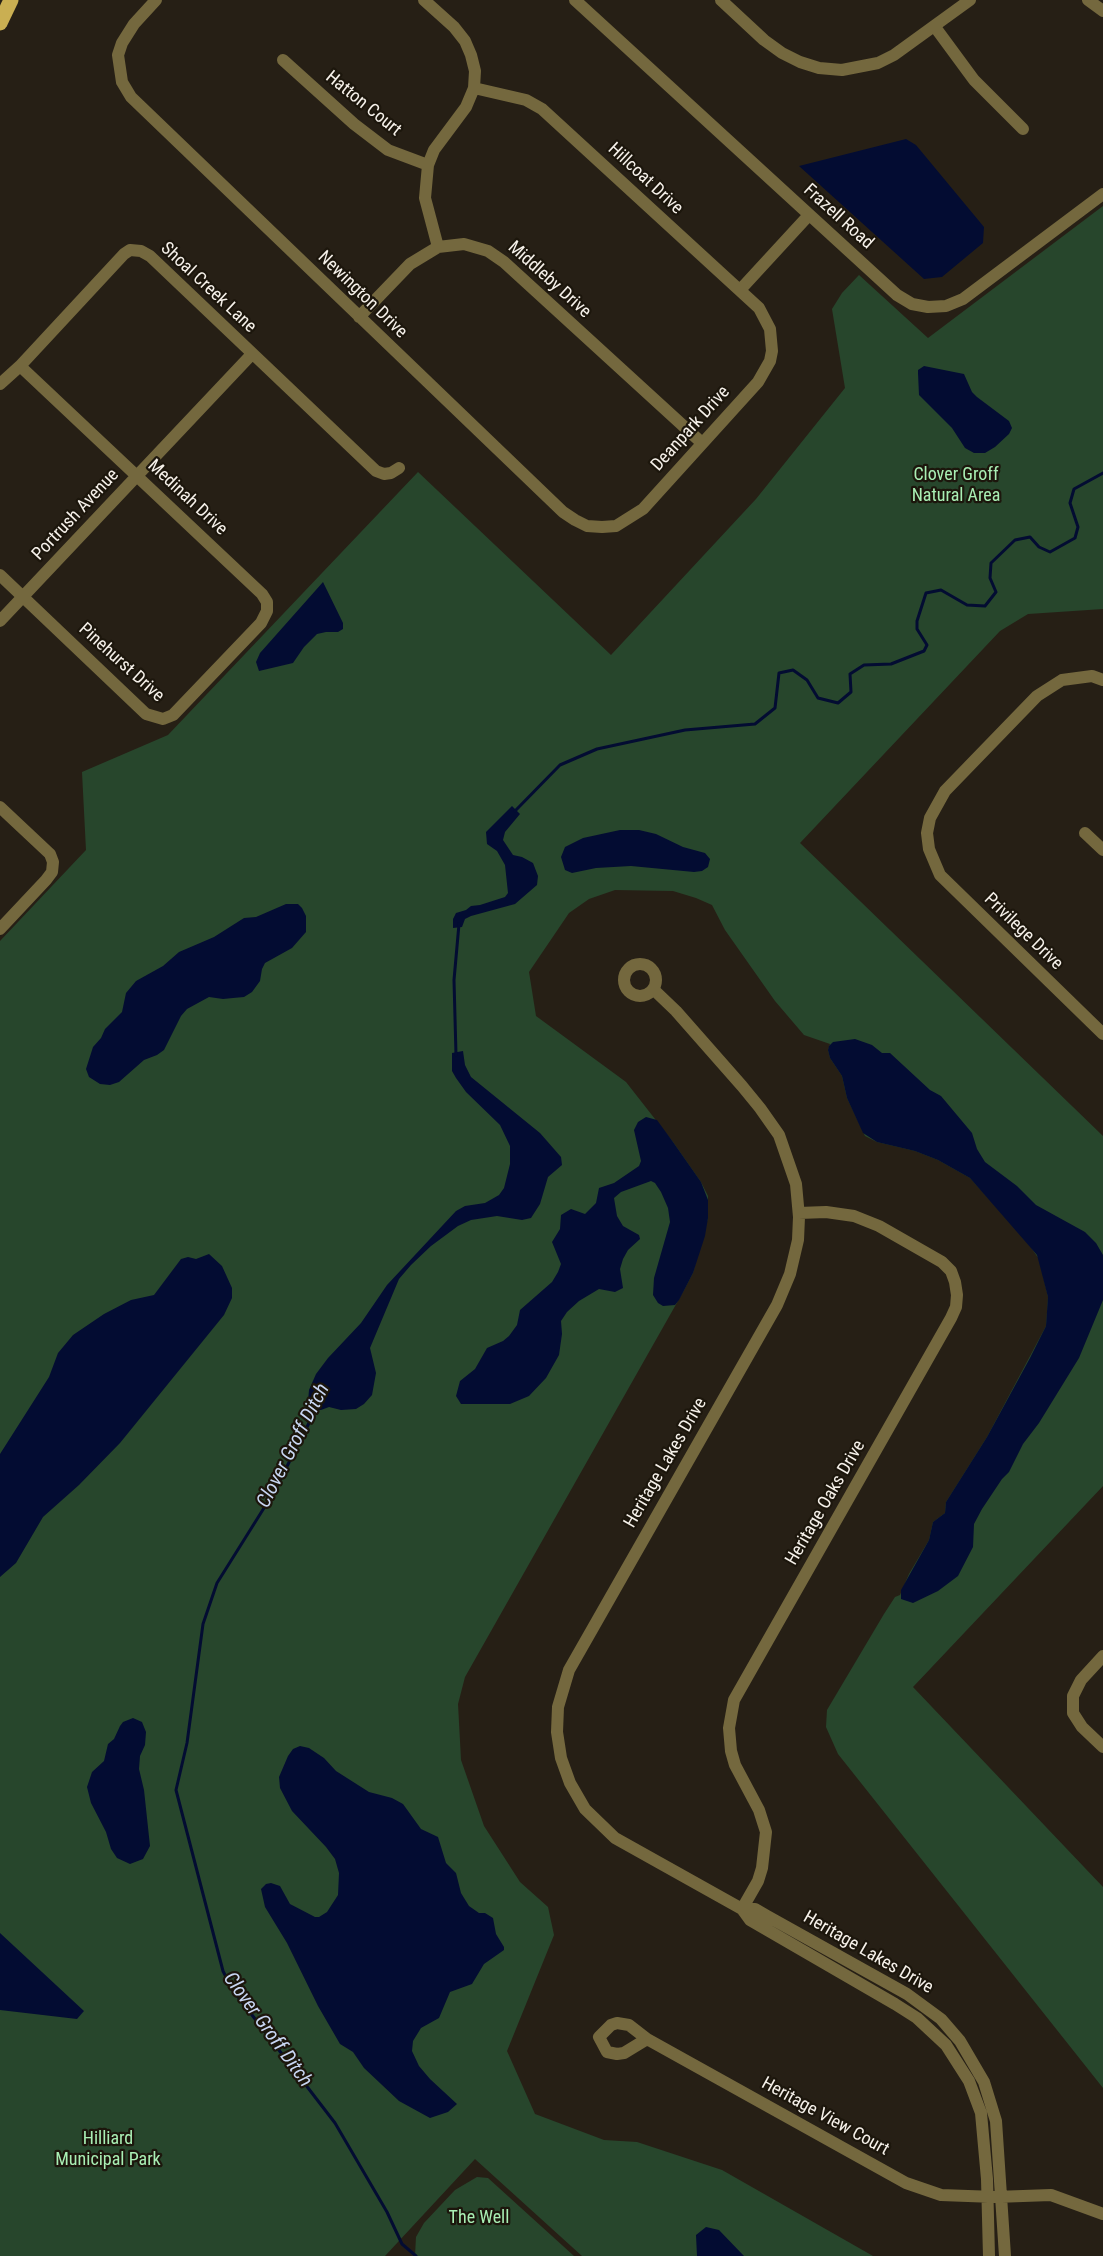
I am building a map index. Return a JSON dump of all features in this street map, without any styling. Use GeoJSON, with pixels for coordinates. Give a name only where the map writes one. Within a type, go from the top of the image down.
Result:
{"type":"FeatureCollection","features":[{"type":"Feature","properties":{"kind":"main road"},"geometry":{"type":"LineString","coordinates":[[0,23],[11,0]]}},
{"type":"Feature","properties":{"kind":"street","name":"Newington Drive"},"geometry":{"type":"LineString","coordinates":[[156,0],[134,24],[122,43],[118,55],[122,82],[136,103],[563,512],[587,526],[602,527]]}},
{"type":"Feature","properties":{"kind":"street"},"geometry":{"type":"LineString","coordinates":[[424,0],[454,27],[465,41],[475,71],[474,88],[466,107],[434,150],[428,165],[424,198],[438,247]]}},
{"type":"Feature","properties":{"kind":"street","name":"Frazell Road"},"geometry":{"type":"LineString","coordinates":[[575,0],[897,295],[912,304],[928,307],[946,306],[963,299],[1103,194]]}},
{"type":"Feature","properties":{"kind":"street"},"geometry":{"type":"LineString","coordinates":[[721,0],[764,40],[782,53],[819,68],[842,70],[878,63],[934,27],[970,0]]}},
{"type":"Feature","properties":{"kind":"street"},"geometry":{"type":"LineString","coordinates":[[1088,0],[1103,11]]}},
{"type":"Feature","properties":{"kind":"street"},"geometry":{"type":"LineString","coordinates":[[934,27],[974,80],[1023,129]]}},
{"type":"Feature","properties":{"kind":"street","name":"Hatton Court"},"geometry":{"type":"LineString","coordinates":[[283,60],[354,124],[388,150],[428,165]]}},
{"type":"Feature","properties":{"kind":"street","name":"Hillcoat Drive"},"geometry":{"type":"LineString","coordinates":[[474,88],[526,100],[542,109],[759,308],[770,329]]}},
{"type":"Feature","properties":{"kind":"street"},"geometry":{"type":"LineString","coordinates":[[740,290],[809,215]]}},
{"type":"Feature","properties":{"kind":"street","name":"Middleby Drive"},"geometry":{"type":"LineString","coordinates":[[359,317],[410,264],[438,247],[464,244],[488,251],[504,262],[702,443]]}},
{"type":"Feature","properties":{"kind":"street","name":"Shoal Creek Lane"},"geometry":{"type":"LineString","coordinates":[[0,384],[20,366],[124,254],[130,250],[141,251],[150,256],[376,471],[384,474],[399,468]]}},
{"type":"Feature","properties":{"kind":"street","name":"Deanpark Drive"},"geometry":{"type":"LineString","coordinates":[[602,527],[616,526],[643,509],[765,372],[772,351],[770,329]]}},
{"type":"Feature","properties":{"kind":"street","name":"Portrush Avenue"},"geometry":{"type":"LineString","coordinates":[[0,621],[252,354]]}},
{"type":"Feature","properties":{"kind":"street","name":"Medinah Drive"},"geometry":{"type":"LineString","coordinates":[[20,366],[255,586],[267,602],[267,611],[261,623],[220,666]]}},
{"type":"Feature","properties":{"kind":"street","name":"Pinehurst Drive"},"geometry":{"type":"LineString","coordinates":[[0,575],[146,714],[153,717],[164,719],[174,715],[220,666]]}},
{"type":"Feature","properties":{"kind":"street","name":"Privilege Drive"},"geometry":{"type":"LineString","coordinates":[[1103,680],[1092,676],[1062,680],[1037,696],[945,791],[930,818],[927,833],[929,849],[940,875],[1103,1034]]}},
{"type":"Feature","properties":{"kind":"street"},"geometry":{"type":"LineString","coordinates":[[0,807],[50,854],[53,862],[52,872],[46,880],[0,929]]}},
{"type":"Feature","properties":{"kind":"street"},"geometry":{"type":"LineString","coordinates":[[1085,833],[1103,850]]}},
{"type":"Feature","properties":{"kind":"street","name":"Heritage Lakes Drive"},"geometry":{"type":"LineString","coordinates":[[653,990],[676,1011],[779,1135],[793,1170],[799,1213],[794,1259],[777,1305],[565,1680],[558,1713],[559,1746],[565,1769],[577,1796],[594,1819],[615,1838],[742,1909],[761,1912],[907,1994],[932,2011],[952,2031],[973,2059],[989,2094],[997,2131],[995,2197],[988,2256]]}},
{"type":"Feature","properties":{"kind":"street","name":"Heritage Oaks Drive"},"geometry":{"type":"LineString","coordinates":[[742,1909],[762,1868],[766,1832],[759,1810],[735,1765],[731,1751],[729,1728],[734,1700],[951,1318],[956,1307],[957,1295],[951,1271],[942,1262],[879,1226],[854,1216],[826,1212],[799,1213]]}},
{"type":"Feature","properties":{"kind":"street"},"geometry":{"type":"LineString","coordinates":[[1103,1656],[1081,1680],[1073,1696],[1073,1713],[1082,1728],[1103,1747]]}},
{"type":"Feature","properties":{"kind":"street","name":"Heritage View Court"},"geometry":{"type":"LineString","coordinates":[[647,2039],[906,2183],[940,2195],[995,2197],[1051,2194],[1103,2214]]}},
{"type":"Feature","properties":{"kind":"street","name":"Heritage Lakes Drive"},"geometry":{"type":"LineString","coordinates":[[995,2197],[1005,2256]]}},
{"type":"Feature","properties":{"kind":"green space"},"geometry":{"type":"Polygon","coordinates":[[[1103,206],[1103,609],[1028,614],[1000,631],[800,843],[1103,1136],[1103,1486],[913,1687],[1103,1887],[1103,2088],[838,1754],[826,1727],[827,1710],[884,1614],[895,1597],[900,1595],[909,1574],[929,1540],[933,1522],[945,1513],[946,1502],[987,1437],[1046,1326],[1048,1297],[1039,1259],[1025,1239],[970,1178],[938,1160],[915,1151],[877,1142],[865,1136],[847,1098],[842,1076],[830,1058],[828,1050],[830,1044],[804,1035],[775,1001],[725,930],[712,905],[673,891],[615,890],[589,899],[569,913],[529,972],[536,1016],[626,1082],[701,1182],[708,1196],[708,1218],[693,1273],[465,1677],[458,1704],[461,1760],[484,1826],[520,1882],[548,1907],[554,1935],[507,2051],[535,2114],[604,2140],[637,2142],[722,2170],[873,2256],[582,2256],[475,2159],[385,2256],[0,2256],[0,941],[86,850],[82,772],[168,735],[418,472],[611,655],[756,499],[845,388],[832,309],[842,293],[859,275],[928,338],[1103,206]]]}},
{"type":"Feature","properties":{"kind":"green space","name":"The Well"},"geometry":{"type":"Polygon","coordinates":[[[477,2177],[488,2178],[574,2256],[415,2256],[416,2237],[424,2223],[455,2190],[477,2177]]]}},
{"type":"Feature","properties":{"kind":"water"},"geometry":{"type":"Polygon","coordinates":[[[906,139],[916,145],[984,227],[983,243],[942,277],[924,279],[799,166],[906,139]]]}},
{"type":"Feature","properties":{"kind":"water"},"geometry":{"type":"Polygon","coordinates":[[[924,366],[964,374],[972,392],[1009,421],[1012,428],[1009,434],[985,453],[974,453],[965,448],[952,428],[919,395],[918,370],[924,366]]]}},
{"type":"Feature","properties":{"kind":"water"},"geometry":{"type":"Polygon","coordinates":[[[323,582],[343,623],[343,629],[338,632],[317,634],[293,663],[259,671],[256,662],[260,653],[323,582]]]}},
{"type":"Feature","properties":{"kind":"water"},"geometry":{"type":"Polygon","coordinates":[[[512,806],[520,814],[505,832],[503,840],[513,855],[533,863],[538,876],[537,885],[515,904],[471,916],[465,919],[462,927],[453,928],[456,913],[471,906],[505,897],[508,893],[505,865],[497,851],[487,844],[486,832],[512,806]]]}},
{"type":"Feature","properties":{"kind":"water"},"geometry":{"type":"Polygon","coordinates":[[[620,830],[639,830],[656,834],[683,847],[705,853],[710,859],[708,867],[694,872],[631,866],[596,868],[572,873],[565,870],[561,857],[565,847],[583,838],[620,830]]]}},
{"type":"Feature","properties":{"kind":"water"},"geometry":{"type":"Polygon","coordinates":[[[286,904],[298,904],[302,908],[306,916],[306,932],[292,948],[265,963],[260,981],[252,992],[244,997],[223,999],[209,997],[187,1009],[181,1016],[164,1050],[144,1060],[119,1082],[110,1085],[100,1084],[89,1077],[86,1069],[93,1047],[105,1029],[122,1012],[126,993],[136,981],[163,966],[179,952],[214,937],[244,918],[256,917],[286,904]]]}},
{"type":"Feature","properties":{"kind":"water"},"geometry":{"type":"Polygon","coordinates":[[[855,1039],[872,1045],[882,1053],[890,1053],[930,1090],[941,1096],[972,1133],[977,1149],[985,1162],[1017,1186],[1036,1205],[1085,1232],[1096,1243],[1103,1255],[1103,1300],[1079,1358],[1039,1423],[1023,1444],[1009,1472],[982,1509],[974,1524],[973,1547],[958,1576],[938,1591],[913,1603],[901,1599],[901,1590],[929,1540],[933,1522],[945,1513],[946,1502],[987,1437],[1030,1358],[1046,1326],[1048,1297],[1037,1255],[970,1178],[938,1160],[915,1151],[877,1142],[863,1133],[847,1098],[842,1076],[830,1058],[828,1050],[833,1042],[855,1039]]]}},
{"type":"Feature","properties":{"kind":"water"},"geometry":{"type":"Polygon","coordinates":[[[463,1051],[465,1065],[471,1077],[540,1133],[561,1157],[562,1165],[548,1177],[540,1204],[531,1218],[522,1220],[497,1216],[471,1220],[458,1226],[431,1246],[411,1265],[399,1279],[370,1348],[376,1373],[372,1395],[356,1409],[341,1410],[329,1407],[316,1410],[308,1405],[308,1402],[309,1390],[316,1374],[361,1323],[387,1285],[456,1211],[465,1206],[485,1203],[499,1195],[504,1188],[510,1164],[510,1146],[500,1125],[466,1092],[452,1071],[452,1053],[463,1051]]]}},
{"type":"Feature","properties":{"kind":"water"},"geometry":{"type":"Polygon","coordinates":[[[646,1117],[657,1120],[701,1182],[708,1200],[705,1236],[693,1273],[679,1300],[675,1305],[663,1306],[653,1295],[654,1278],[670,1222],[668,1208],[661,1192],[651,1181],[621,1192],[614,1198],[617,1216],[623,1226],[639,1235],[640,1239],[628,1250],[623,1259],[620,1269],[623,1288],[615,1292],[599,1289],[579,1301],[567,1312],[561,1321],[559,1355],[546,1378],[529,1396],[510,1404],[461,1404],[456,1396],[460,1381],[475,1369],[487,1348],[509,1336],[517,1325],[520,1310],[552,1282],[558,1272],[561,1264],[552,1242],[560,1229],[561,1215],[571,1209],[585,1214],[596,1203],[599,1188],[614,1183],[639,1166],[641,1161],[634,1130],[638,1122],[646,1117]]]}},
{"type":"Feature","properties":{"kind":"water"},"geometry":{"type":"Polygon","coordinates":[[[209,1254],[222,1266],[232,1288],[232,1298],[224,1315],[120,1443],[79,1485],[43,1517],[16,1563],[0,1577],[0,1454],[49,1377],[58,1353],[73,1335],[104,1314],[131,1300],[154,1295],[181,1259],[188,1257],[196,1259],[209,1254]]]}},
{"type":"Feature","properties":{"kind":"water"},"geometry":{"type":"Polygon","coordinates":[[[133,1718],[142,1722],[146,1732],[139,1769],[144,1790],[150,1846],[143,1859],[130,1864],[117,1858],[111,1849],[106,1832],[91,1803],[87,1787],[92,1772],[104,1761],[108,1744],[114,1739],[120,1726],[123,1722],[133,1718]]]}},
{"type":"Feature","properties":{"kind":"water"},"geometry":{"type":"Polygon","coordinates":[[[300,1746],[309,1748],[324,1758],[336,1771],[369,1792],[392,1798],[403,1804],[421,1829],[438,1837],[446,1863],[456,1873],[461,1893],[469,1906],[493,1918],[496,1934],[504,1950],[484,1964],[472,1984],[450,1992],[439,2018],[421,2028],[413,2041],[412,2051],[419,2066],[457,2104],[448,2112],[430,2118],[399,2101],[364,2068],[353,2052],[340,2044],[318,2006],[287,1943],[265,1907],[261,1889],[271,1883],[280,1886],[290,1904],[315,1917],[327,1912],[338,1895],[339,1873],[335,1859],[292,1811],[280,1788],[279,1777],[288,1756],[293,1749],[300,1746]]]}},
{"type":"Feature","properties":{"kind":"water"},"geometry":{"type":"Polygon","coordinates":[[[0,1933],[84,2011],[77,2019],[0,2010],[0,1933]]]}},
{"type":"Feature","properties":{"kind":"water"},"geometry":{"type":"Polygon","coordinates":[[[706,2227],[719,2230],[744,2256],[697,2256],[696,2235],[706,2227]]]}},
{"type":"Feature","properties":{"kind":"waterway"},"geometry":{"type":"LineString","coordinates":[[515,811],[560,765],[597,749],[685,730],[755,724],[775,708],[779,673],[793,670],[807,680],[818,698],[838,703],[851,692],[850,674],[864,665],[891,664],[924,651],[927,645],[917,629],[917,621],[926,593],[941,590],[967,605],[985,606],[996,592],[990,578],[991,563],[1015,540],[1030,537],[1039,547],[1050,552],[1075,538],[1078,527],[1070,503],[1074,489],[1103,473]]}},
{"type":"Feature","properties":{"kind":"waterway","name":"Clover Groff Ditch"},"geometry":{"type":"LineString","coordinates":[[456,1055],[454,980],[459,924]]}},
{"type":"Feature","properties":{"kind":"waterway","name":"Clover Groff Ditch"},"geometry":{"type":"LineString","coordinates":[[314,1405],[311,1419],[274,1492],[217,1583],[203,1624],[187,1743],[176,1790],[223,1971],[232,1989],[335,2123],[387,2212],[402,2244],[416,2256]]}},
{"type":"Feature","properties":{"kind":"park label","name":"Clover Groff Natural Area"},"geometry":{"type":"Point","coordinates":[956,485]}},
{"type":"Feature","properties":{"kind":"park label","name":"Hilliard Municipal Park"},"geometry":{"type":"Point","coordinates":[108,2149]}}]}
